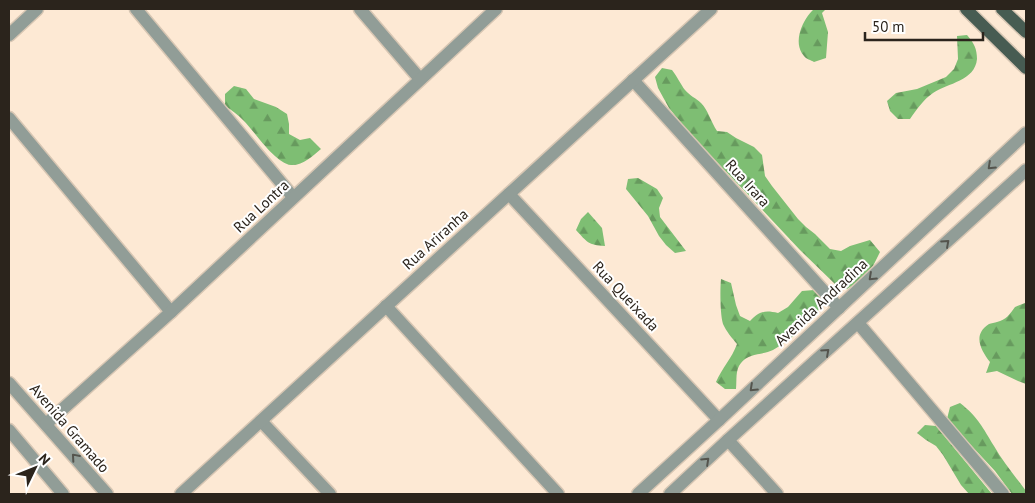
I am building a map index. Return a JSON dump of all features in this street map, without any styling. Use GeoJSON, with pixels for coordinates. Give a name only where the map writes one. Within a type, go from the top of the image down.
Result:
{"type":"FeatureCollection","features":[{"type":"Feature","properties":{"kind":"main road"},"geometry":{"type":"LineString","coordinates":[[966,9],[1026,68]]}},
{"type":"Feature","properties":{"kind":"main road"},"geometry":{"type":"LineString","coordinates":[[1002,9],[1026,32]]}},
{"type":"Feature","properties":{"kind":"street"},"geometry":{"type":"LineString","coordinates":[[9,35],[37,9]]}},
{"type":"Feature","properties":{"kind":"street"},"geometry":{"type":"LineString","coordinates":[[136,9],[293,198]]}},
{"type":"Feature","properties":{"kind":"street"},"geometry":{"type":"LineString","coordinates":[[360,9],[420,79]]}},
{"type":"Feature","properties":{"kind":"street","name":"Rua Lontra"},"geometry":{"type":"LineString","coordinates":[[46,424],[171,312],[496,9]]}},
{"type":"Feature","properties":{"kind":"street","name":"Rua Ariranha"},"geometry":{"type":"LineString","coordinates":[[181,494],[711,9]]}},
{"type":"Feature","properties":{"kind":"street","name":"Rua Irara"},"geometry":{"type":"LineString","coordinates":[[633,80],[839,308]]}},
{"type":"Feature","properties":{"kind":"street"},"geometry":{"type":"LineString","coordinates":[[9,118],[171,312]]}},
{"type":"Feature","properties":{"kind":"street","name":"Avenida Andradina"},"geometry":{"type":"LineString","coordinates":[[638,494],[1026,133]]}},
{"type":"Feature","properties":{"kind":"street"},"geometry":{"type":"LineString","coordinates":[[670,494],[1026,170]]}},
{"type":"Feature","properties":{"kind":"street","name":"Rua Queixada"},"geometry":{"type":"LineString","coordinates":[[509,194],[719,420]]}},
{"type":"Feature","properties":{"kind":"street"},"geometry":{"type":"LineString","coordinates":[[386,306],[558,494]]}},
{"type":"Feature","properties":{"kind":"street"},"geometry":{"type":"LineString","coordinates":[[858,324],[1003,494]]}},
{"type":"Feature","properties":{"kind":"street","name":"Avenida Gramado"},"geometry":{"type":"LineString","coordinates":[[9,382],[107,494]]}},
{"type":"Feature","properties":{"kind":"street"},"geometry":{"type":"LineString","coordinates":[[261,421],[330,494]]}},
{"type":"Feature","properties":{"kind":"street"},"geometry":{"type":"LineString","coordinates":[[9,430],[64,494]]}},
{"type":"Feature","properties":{"kind":"street"},"geometry":{"type":"LineString","coordinates":[[728,440],[777,494]]}},
{"type":"Feature","properties":{"kind":"green space"},"geometry":{"type":"Polygon","coordinates":[[[814,9],[826,9],[822,13],[828,32],[826,58],[814,62],[804,56],[799,44],[799,38],[806,19],[814,9]]]}},
{"type":"Feature","properties":{"kind":"green space"},"geometry":{"type":"Polygon","coordinates":[[[967,35],[975,46],[977,55],[975,66],[971,72],[966,77],[929,96],[910,119],[898,119],[890,111],[887,101],[896,93],[917,89],[946,77],[954,69],[958,59],[957,36],[967,35]]]}},
{"type":"Feature","properties":{"kind":"green space"},"geometry":{"type":"Polygon","coordinates":[[[662,68],[672,70],[685,90],[701,103],[717,131],[727,132],[754,147],[762,155],[765,176],[772,186],[798,219],[830,249],[841,251],[870,240],[880,252],[873,266],[856,283],[847,289],[836,285],[800,250],[690,134],[669,108],[658,88],[655,77],[662,68]]]}},
{"type":"Feature","properties":{"kind":"green space"},"geometry":{"type":"Polygon","coordinates":[[[234,86],[246,89],[254,99],[276,107],[287,114],[289,134],[300,140],[310,138],[321,149],[307,160],[295,165],[278,159],[243,120],[225,106],[225,94],[234,86]]]}},
{"type":"Feature","properties":{"kind":"green space"},"geometry":{"type":"Polygon","coordinates":[[[638,178],[657,189],[663,198],[659,208],[660,217],[686,251],[675,253],[666,245],[648,216],[626,189],[628,179],[638,178]]]}},
{"type":"Feature","properties":{"kind":"green space"},"geometry":{"type":"Polygon","coordinates":[[[588,212],[602,228],[605,246],[588,242],[576,230],[581,219],[588,212]]]}},
{"type":"Feature","properties":{"kind":"green space"},"geometry":{"type":"Polygon","coordinates":[[[721,279],[731,283],[740,316],[750,321],[763,312],[778,313],[788,307],[802,291],[814,290],[821,297],[820,306],[816,314],[799,332],[773,350],[748,357],[744,360],[738,369],[736,389],[725,389],[716,382],[737,344],[727,332],[722,320],[721,279]]]}},
{"type":"Feature","properties":{"kind":"green space"},"geometry":{"type":"Polygon","coordinates":[[[1026,303],[1026,384],[997,371],[986,373],[990,362],[981,348],[979,338],[984,328],[989,324],[1003,320],[1015,307],[1026,303]]]}},
{"type":"Feature","properties":{"kind":"green space"},"geometry":{"type":"Polygon","coordinates":[[[960,403],[980,423],[1001,458],[1026,491],[1026,494],[1012,494],[995,471],[947,419],[950,407],[960,403]]]}},
{"type":"Feature","properties":{"kind":"green space"},"geometry":{"type":"Polygon","coordinates":[[[925,425],[936,426],[992,494],[969,494],[936,446],[917,433],[925,425]]]}}]}
